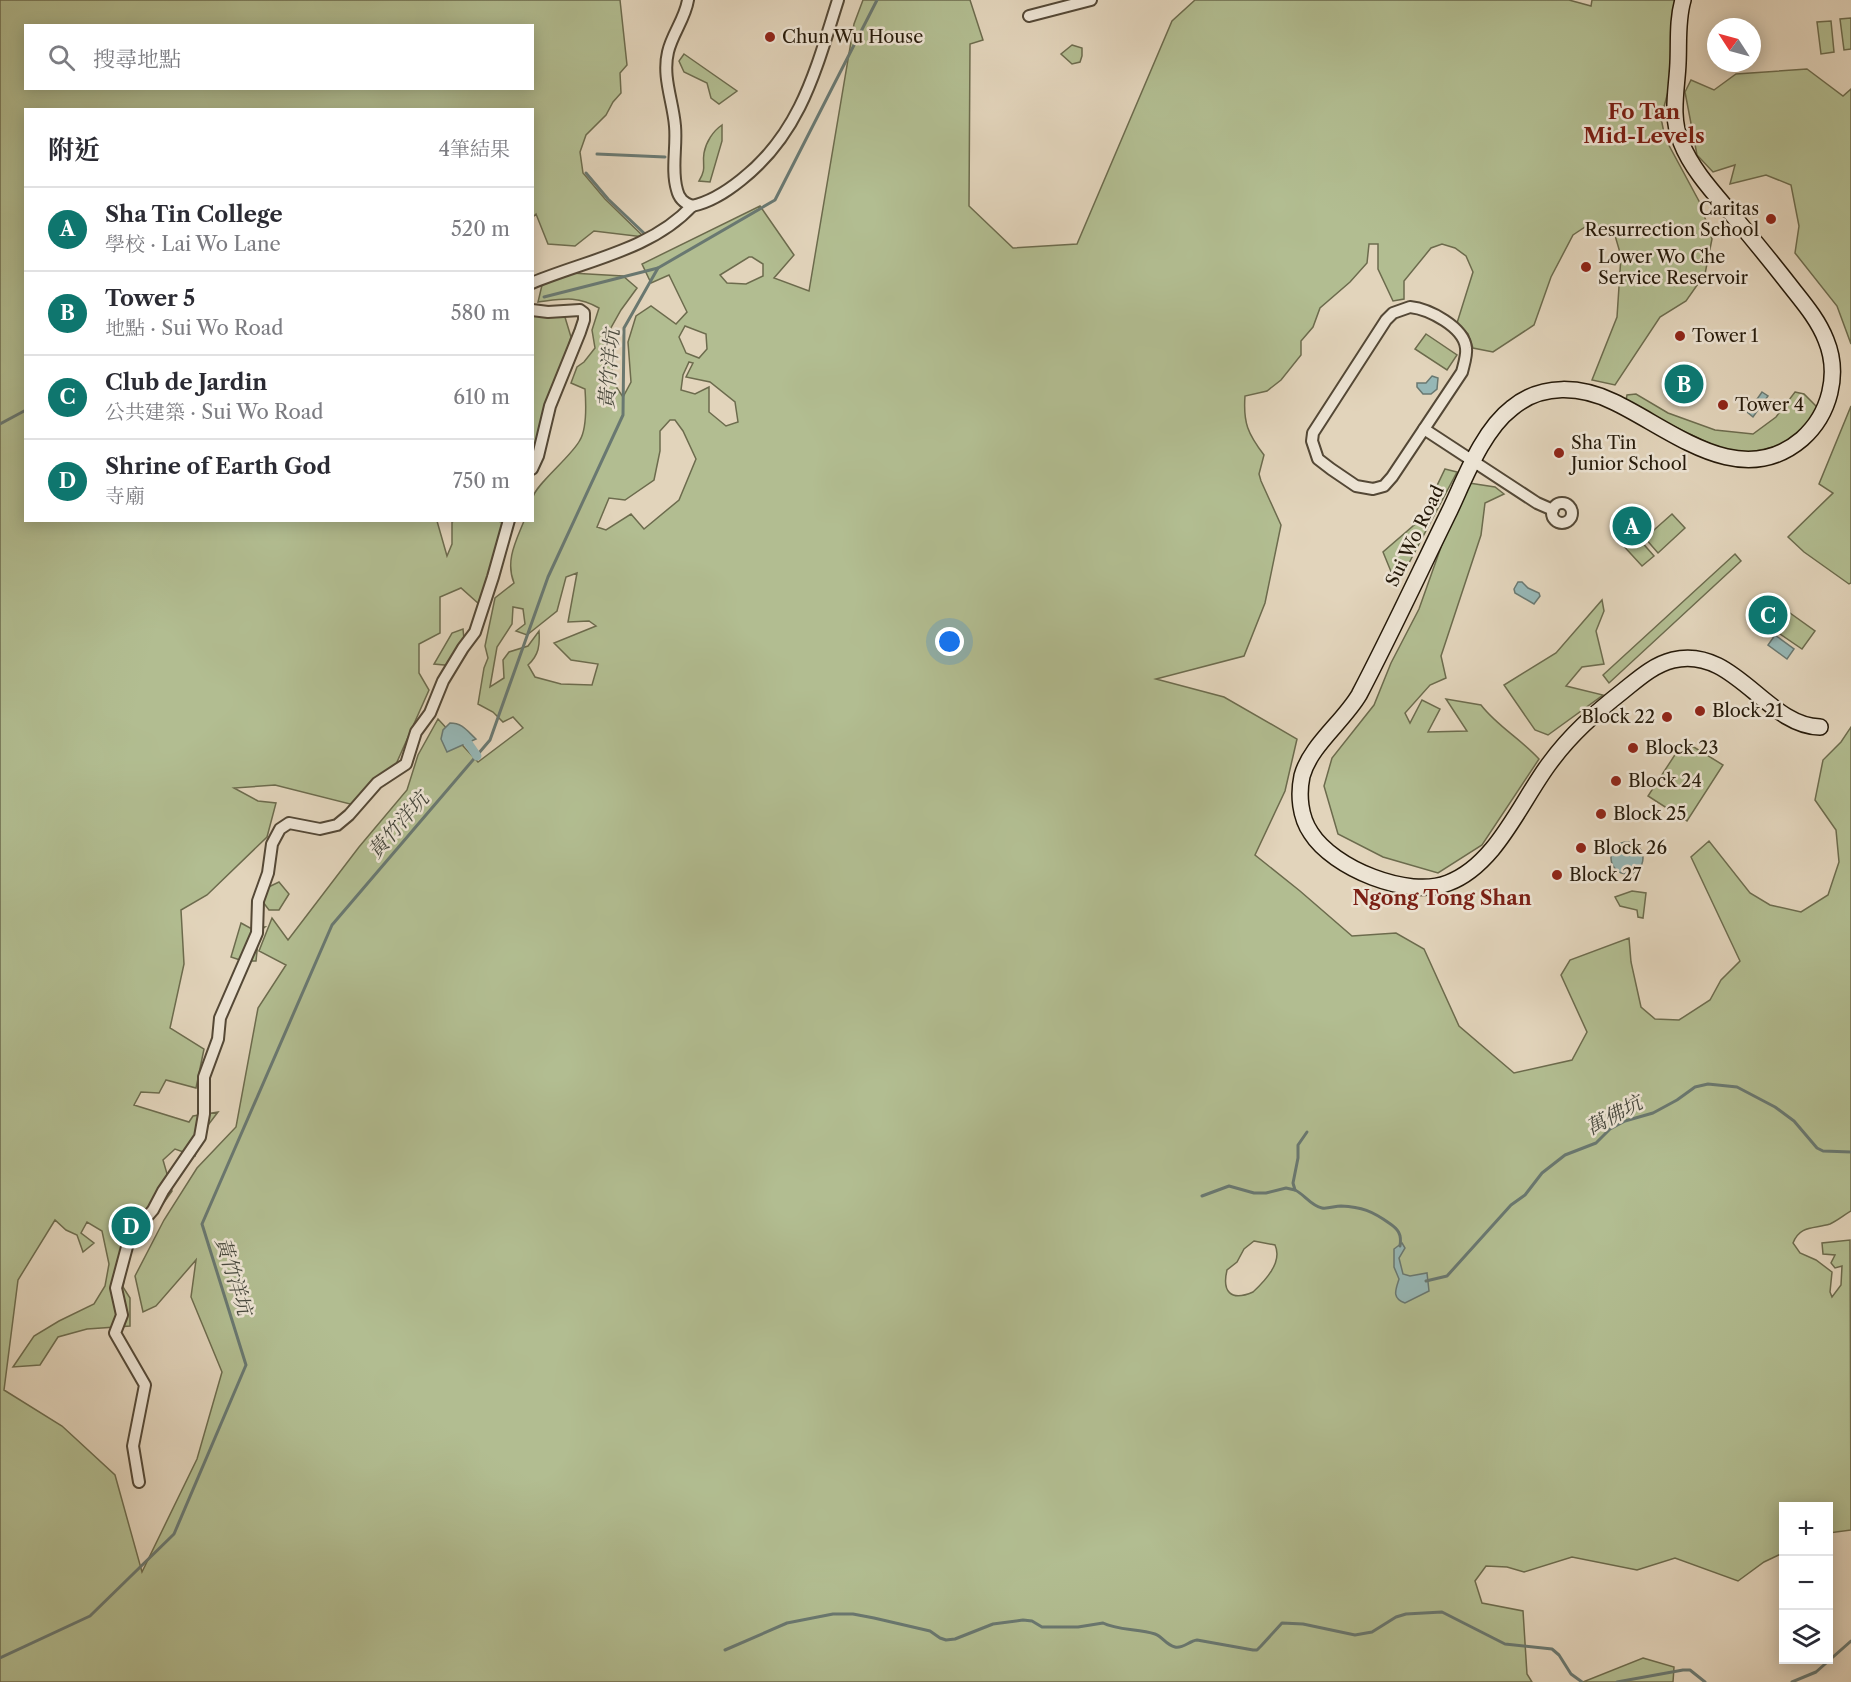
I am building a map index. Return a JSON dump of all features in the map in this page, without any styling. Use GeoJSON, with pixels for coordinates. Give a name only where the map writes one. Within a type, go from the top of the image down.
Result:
{"type":"FeatureCollection","features":[{"type":"Feature","properties":{"kind":"street"},"geometry":{"type":"LineString","coordinates":[[688,0],[668,53],[667,74],[675,123],[677,192],[686,204],[692,206]]}},
{"type":"Feature","properties":{"kind":"street"},"geometry":{"type":"LineString","coordinates":[[534,282],[645,242],[671,226],[692,206],[705,203],[734,186],[759,164],[781,139],[808,94],[838,0]]}},
{"type":"Feature","properties":{"kind":"street"},"geometry":{"type":"LineString","coordinates":[[1029,16],[1091,0]]}},
{"type":"Feature","properties":{"kind":"street","name":"Sui Wo Road"},"geometry":{"type":"LineString","coordinates":[[1683,0],[1675,118],[1680,142],[1701,177],[1792,289],[1821,329],[1828,344],[1833,368],[1830,392],[1824,410],[1810,431],[1790,447],[1769,456],[1742,460],[1723,457],[1700,448],[1598,395],[1571,390],[1547,391],[1525,398],[1510,409],[1495,425],[1473,462],[1359,695],[1344,718],[1314,751],[1305,769],[1300,796],[1303,815],[1310,833],[1329,853],[1368,875],[1410,887],[1438,887],[1473,869],[1490,852],[1548,765],[1586,721],[1651,669],[1673,660],[1696,658],[1718,664],[1801,724],[1820,727]]}},
{"type":"Feature","properties":{"kind":"street"},"geometry":{"type":"LineString","coordinates":[[1410,308],[1428,310],[1458,330],[1466,347],[1462,372],[1424,429],[1384,486],[1373,489],[1356,486],[1318,459],[1312,441],[1318,423],[1386,320],[1393,313],[1410,308]]}},
{"type":"Feature","properties":{"kind":"street"},"geometry":{"type":"LineString","coordinates":[[534,310],[548,312],[580,310],[585,317],[554,393],[534,465]]}},
{"type":"Feature","properties":{"kind":"street"},"geometry":{"type":"LineString","coordinates":[[1424,429],[1537,503],[1553,510]]}},
{"type":"Feature","properties":{"kind":"street"},"geometry":{"type":"LineString","coordinates":[[140,1482],[133,1446],[145,1384],[115,1333],[122,1314],[116,1291],[117,1281],[131,1236],[153,1210],[163,1191],[200,1137],[203,1124],[205,1073],[214,1053],[223,1008],[257,933],[258,901],[268,873],[272,844],[280,829],[289,823],[320,829],[337,825],[350,815],[377,783],[406,764],[416,732],[430,713],[443,681],[462,648],[475,632],[507,522]]}},
{"type":"Feature","properties":{"kind":"green space"},"geometry":{"type":"Polygon","coordinates":[[[0,0],[620,0],[627,65],[620,73],[621,93],[606,115],[586,135],[580,152],[583,173],[605,199],[644,237],[594,231],[575,246],[548,244],[536,214],[534,216],[534,108],[24,108],[24,522],[437,522],[447,556],[452,544],[452,522],[502,522],[512,525],[479,604],[461,588],[440,597],[440,633],[419,644],[419,673],[429,690],[393,771],[354,805],[275,785],[234,788],[258,801],[276,803],[267,837],[207,895],[181,910],[184,964],[170,1028],[204,1049],[196,1088],[166,1080],[159,1093],[141,1092],[134,1105],[189,1122],[193,1116],[218,1112],[202,1133],[195,1156],[175,1149],[163,1160],[172,1191],[133,1246],[126,1267],[123,1287],[130,1298],[130,1326],[87,1329],[58,1337],[40,1365],[13,1367],[34,1336],[94,1304],[105,1286],[109,1264],[102,1231],[87,1222],[81,1233],[94,1243],[83,1252],[77,1235],[66,1230],[55,1220],[18,1280],[4,1390],[62,1426],[115,1475],[142,1572],[197,1459],[222,1372],[191,1297],[196,1260],[156,1306],[143,1312],[135,1276],[164,1220],[197,1168],[236,1127],[258,1008],[286,965],[259,951],[272,918],[288,940],[359,847],[407,790],[418,755],[438,719],[478,762],[523,728],[513,717],[503,722],[493,712],[478,704],[488,658],[485,646],[495,598],[514,583],[511,559],[524,522],[534,522],[534,495],[540,485],[576,447],[582,435],[586,415],[585,389],[571,383],[577,367],[595,348],[592,330],[599,308],[576,300],[538,302],[542,285],[571,273],[623,276],[637,288],[621,310],[603,342],[611,351],[613,382],[623,397],[631,382],[628,342],[636,316],[651,306],[676,324],[687,312],[669,275],[651,283],[642,264],[760,206],[794,255],[774,278],[809,291],[854,24],[863,0],[970,0],[983,40],[970,44],[969,206],[1013,248],[1077,244],[1172,21],[1195,0],[1569,0],[1591,6],[1592,0],[1678,0],[1672,77],[1661,118],[1665,138],[1700,203],[1712,239],[1705,274],[1686,301],[1660,317],[1615,385],[1592,380],[1617,317],[1621,256],[1614,232],[1591,223],[1573,235],[1551,277],[1534,325],[1493,352],[1473,348],[1468,334],[1457,323],[1473,272],[1466,256],[1455,248],[1442,244],[1431,248],[1404,281],[1404,299],[1393,301],[1378,269],[1378,244],[1369,244],[1367,263],[1350,282],[1320,308],[1313,327],[1301,341],[1301,355],[1281,380],[1267,391],[1245,396],[1248,428],[1264,455],[1259,474],[1281,525],[1265,603],[1244,656],[1156,679],[1224,697],[1297,739],[1285,791],[1255,855],[1352,936],[1396,933],[1424,949],[1459,1026],[1514,1073],[1572,1060],[1587,1032],[1561,975],[1570,960],[1629,938],[1631,962],[1641,1007],[1655,1019],[1679,1020],[1710,1000],[1721,980],[1740,961],[1691,857],[1709,841],[1750,893],[1770,905],[1801,912],[1828,895],[1839,862],[1836,830],[1815,800],[1823,760],[1841,742],[1851,727],[1851,1211],[1830,1224],[1804,1230],[1799,1233],[1793,1243],[1800,1253],[1816,1260],[1832,1272],[1830,1292],[1832,1297],[1841,1285],[1842,1266],[1835,1268],[1831,1263],[1835,1255],[1823,1254],[1822,1243],[1850,1240],[1851,1530],[1833,1532],[1833,1502],[1779,1502],[1779,1555],[1764,1562],[1738,1581],[1675,1558],[1637,1570],[1572,1557],[1524,1572],[1507,1567],[1486,1566],[1475,1581],[1482,1603],[1523,1611],[1527,1674],[1532,1682],[0,1682],[0,0]],[[749,257],[720,275],[727,283],[746,284],[763,276],[763,264],[749,257]],[[685,326],[679,337],[686,353],[699,358],[707,349],[706,334],[685,326]],[[689,362],[683,375],[681,390],[695,394],[709,387],[709,412],[726,426],[738,422],[735,402],[710,382],[686,377],[693,363],[689,362]],[[670,420],[660,431],[660,451],[654,480],[625,500],[609,498],[597,527],[606,530],[631,514],[644,529],[679,500],[696,459],[683,431],[675,420],[670,420]],[[577,573],[566,577],[557,611],[527,635],[516,631],[525,624],[523,609],[513,607],[512,624],[497,647],[490,687],[504,678],[503,660],[509,652],[528,646],[539,631],[538,649],[528,665],[535,677],[561,684],[592,685],[598,664],[571,660],[554,643],[596,626],[589,621],[568,622],[577,573]],[[1254,1241],[1244,1249],[1237,1262],[1227,1270],[1227,1289],[1233,1295],[1239,1296],[1253,1292],[1267,1277],[1274,1265],[1277,1251],[1275,1245],[1254,1241]]]}},
{"type":"Feature","properties":{"kind":"green space"},"geometry":{"type":"Polygon","coordinates":[[[1851,18],[1851,49],[1844,50],[1840,19],[1851,18]]]}},
{"type":"Feature","properties":{"kind":"green space"},"geometry":{"type":"Polygon","coordinates":[[[1831,21],[1834,52],[1821,54],[1817,22],[1831,21]]]}},
{"type":"Feature","properties":{"kind":"green space"},"geometry":{"type":"Polygon","coordinates":[[[1072,45],[1082,48],[1082,56],[1080,62],[1072,64],[1061,54],[1072,45]]]}},
{"type":"Feature","properties":{"kind":"green space"},"geometry":{"type":"Polygon","coordinates":[[[684,54],[737,91],[719,104],[711,98],[707,83],[684,72],[679,61],[684,54]]]}},
{"type":"Feature","properties":{"kind":"green space"},"geometry":{"type":"Polygon","coordinates":[[[1807,69],[1843,96],[1851,89],[1851,344],[1837,306],[1795,253],[1799,226],[1791,185],[1766,175],[1730,184],[1735,165],[1713,172],[1697,155],[1685,92],[1691,80],[1714,90],[1736,74],[1807,69]]]}},
{"type":"Feature","properties":{"kind":"green space"},"geometry":{"type":"Polygon","coordinates":[[[722,125],[722,141],[710,182],[699,181],[704,170],[706,145],[722,125]]]}},
{"type":"Feature","properties":{"kind":"green space"},"geometry":{"type":"Polygon","coordinates":[[[534,307],[564,314],[571,337],[537,452],[534,444],[534,307]]]}},
{"type":"Feature","properties":{"kind":"green space"},"geometry":{"type":"Polygon","coordinates":[[[1426,334],[1457,355],[1447,370],[1415,349],[1426,334]]]}},
{"type":"Feature","properties":{"kind":"green space"},"geometry":{"type":"Polygon","coordinates":[[[1795,392],[1804,394],[1818,408],[1805,428],[1788,444],[1741,454],[1717,447],[1633,407],[1626,400],[1627,395],[1636,394],[1668,413],[1715,430],[1753,434],[1776,417],[1795,392]]]}},
{"type":"Feature","properties":{"kind":"green space"},"geometry":{"type":"Polygon","coordinates":[[[1851,406],[1851,583],[1849,584],[1804,552],[1788,537],[1833,493],[1819,484],[1851,406]]]}},
{"type":"Feature","properties":{"kind":"green space"},"geometry":{"type":"Polygon","coordinates":[[[1445,469],[1457,472],[1409,563],[1392,574],[1383,552],[1421,519],[1445,469]]]}},
{"type":"Feature","properties":{"kind":"green space"},"geometry":{"type":"Polygon","coordinates":[[[1469,483],[1495,487],[1504,494],[1485,503],[1481,535],[1441,656],[1446,678],[1430,685],[1405,713],[1410,723],[1422,700],[1440,709],[1428,732],[1467,731],[1446,699],[1481,705],[1539,759],[1482,845],[1438,873],[1383,857],[1338,834],[1324,786],[1332,758],[1374,705],[1391,663],[1419,609],[1446,533],[1469,483]]]}},
{"type":"Feature","properties":{"kind":"green space"},"geometry":{"type":"Polygon","coordinates":[[[1672,514],[1685,528],[1658,553],[1645,538],[1672,514]]]}},
{"type":"Feature","properties":{"kind":"green space"},"geometry":{"type":"Polygon","coordinates":[[[1632,531],[1654,556],[1642,566],[1620,542],[1632,531]]]}},
{"type":"Feature","properties":{"kind":"green space"},"geometry":{"type":"Polygon","coordinates":[[[1735,554],[1741,561],[1609,683],[1603,675],[1735,554]]]}},
{"type":"Feature","properties":{"kind":"green space"},"geometry":{"type":"Polygon","coordinates":[[[1602,600],[1604,611],[1596,631],[1604,664],[1582,667],[1566,686],[1603,695],[1548,735],[1535,730],[1504,685],[1556,653],[1602,600]]]}},
{"type":"Feature","properties":{"kind":"green space"},"geometry":{"type":"Polygon","coordinates":[[[1783,608],[1815,631],[1802,649],[1777,632],[1771,624],[1783,608]]]}},
{"type":"Feature","properties":{"kind":"green space"},"geometry":{"type":"Polygon","coordinates":[[[463,629],[465,650],[455,666],[434,664],[452,633],[463,629]]]}},
{"type":"Feature","properties":{"kind":"green space"},"geometry":{"type":"Polygon","coordinates":[[[1684,741],[1723,765],[1687,821],[1648,796],[1684,741]]]}},
{"type":"Feature","properties":{"kind":"green space"},"geometry":{"type":"Polygon","coordinates":[[[279,882],[289,894],[279,910],[269,910],[256,893],[279,882]]]}},
{"type":"Feature","properties":{"kind":"green space"},"geometry":{"type":"Polygon","coordinates":[[[1632,891],[1646,893],[1643,918],[1638,917],[1637,910],[1620,906],[1615,897],[1632,891]]]}},
{"type":"Feature","properties":{"kind":"green space"},"geometry":{"type":"Polygon","coordinates":[[[241,923],[250,928],[265,927],[259,932],[256,961],[243,961],[231,957],[241,923]]]}},
{"type":"Feature","properties":{"kind":"green space"},"geometry":{"type":"Polygon","coordinates":[[[1643,1658],[1674,1667],[1673,1682],[1583,1682],[1643,1658]]]}},
{"type":"Feature","properties":{"kind":"water"},"geometry":{"type":"Polygon","coordinates":[[[1432,376],[1438,378],[1437,389],[1431,394],[1423,394],[1417,387],[1417,383],[1426,383],[1432,376]]]}},
{"type":"Feature","properties":{"kind":"water"},"geometry":{"type":"Polygon","coordinates":[[[1762,392],[1768,396],[1753,417],[1745,407],[1752,400],[1755,402],[1762,392]]]}},
{"type":"Feature","properties":{"kind":"water"},"geometry":{"type":"Polygon","coordinates":[[[1518,582],[1522,582],[1539,593],[1540,596],[1534,604],[1515,593],[1514,589],[1518,582]]]}},
{"type":"Feature","properties":{"kind":"water"},"geometry":{"type":"Polygon","coordinates":[[[1775,635],[1794,649],[1787,659],[1768,645],[1775,635]]]}},
{"type":"Feature","properties":{"kind":"water"},"geometry":{"type":"Polygon","coordinates":[[[450,723],[462,726],[476,739],[447,752],[441,739],[443,730],[450,723]]]}},
{"type":"Feature","properties":{"kind":"water"},"geometry":{"type":"Polygon","coordinates":[[[1627,842],[1638,847],[1643,858],[1638,869],[1627,874],[1616,869],[1611,858],[1616,847],[1627,842]]]}},
{"type":"Feature","properties":{"kind":"water"},"geometry":{"type":"Polygon","coordinates":[[[1402,1243],[1405,1248],[1399,1258],[1403,1274],[1410,1276],[1427,1273],[1429,1291],[1405,1303],[1396,1296],[1399,1279],[1394,1267],[1394,1249],[1402,1243]]]}},
{"type":"Feature","properties":{"kind":"waterway","name":"黃竹洋坑"},"geometry":{"type":"LineString","coordinates":[[0,1658],[90,1616],[174,1534],[246,1365],[202,1224],[332,925],[490,740],[548,577],[623,415],[624,328],[658,268],[775,200],[877,0]]}},
{"type":"Feature","properties":{"kind":"waterway"},"geometry":{"type":"LineString","coordinates":[[597,154],[665,157]]}},
{"type":"Feature","properties":{"kind":"waterway"},"geometry":{"type":"LineString","coordinates":[[586,173],[608,199],[647,236]]}},
{"type":"Feature","properties":{"kind":"waterway"},"geometry":{"type":"LineString","coordinates":[[544,297],[658,268]]}},
{"type":"Feature","properties":{"kind":"waterway"},"geometry":{"type":"LineString","coordinates":[[0,424],[24,411]]}},
{"type":"Feature","properties":{"kind":"waterway"},"geometry":{"type":"LineString","coordinates":[[461,733],[477,756]]}},
{"type":"Feature","properties":{"kind":"waterway","name":"萬佛坑"},"geometry":{"type":"LineString","coordinates":[[1426,1281],[1447,1276],[1511,1205],[1525,1195],[1542,1173],[1565,1155],[1596,1143],[1610,1129],[1625,1121],[1653,1113],[1695,1087],[1708,1084],[1737,1087],[1775,1107],[1794,1121],[1817,1148],[1823,1151],[1851,1152]]}},
{"type":"Feature","properties":{"kind":"waterway"},"geometry":{"type":"LineString","coordinates":[[1307,1132],[1298,1145],[1293,1183],[1295,1190],[1318,1207],[1355,1207],[1377,1215],[1397,1230],[1400,1235],[1400,1246]]}},
{"type":"Feature","properties":{"kind":"waterway"},"geometry":{"type":"LineString","coordinates":[[1202,1196],[1229,1186],[1254,1193],[1266,1193],[1286,1188],[1295,1190]]}},
{"type":"Feature","properties":{"kind":"waterway"},"geometry":{"type":"LineString","coordinates":[[725,1650],[787,1623],[833,1614],[853,1614],[874,1618],[930,1631],[946,1640],[955,1639],[993,1624],[1023,1620],[1032,1621],[1042,1627],[1078,1627],[1103,1623],[1155,1634],[1175,1647],[1181,1647],[1197,1640],[1257,1650],[1282,1623],[1303,1624],[1355,1635],[1372,1632],[1396,1617],[1406,1614],[1442,1612],[1505,1644],[1552,1649],[1559,1655],[1571,1674],[1582,1682]]}},
{"type":"Feature","properties":{"kind":"waterway"},"geometry":{"type":"LineString","coordinates":[[1792,1682],[1816,1672],[1851,1641]]}},
{"type":"Feature","properties":{"kind":"waterway"},"geometry":{"type":"LineString","coordinates":[[1617,1682],[1683,1670],[1690,1670],[1705,1682]]}},
{"type":"Feature","properties":{"kind":"place","name":"Chun Wu House"},"geometry":{"type":"Point","coordinates":[770,37]}},
{"type":"Feature","properties":{"kind":"place","name":"Caritas Resurrection School"},"geometry":{"type":"Point","coordinates":[1771,219]}},
{"type":"Feature","properties":{"kind":"place","name":"Lower Wo Che Service Reservoir"},"geometry":{"type":"Point","coordinates":[1586,267]}},
{"type":"Feature","properties":{"kind":"place","name":"Tower 1"},"geometry":{"type":"Point","coordinates":[1680,336]}},
{"type":"Feature","properties":{"kind":"place","name":"Tower 5"},"geometry":{"type":"Point","coordinates":[1684,384]}},
{"type":"Feature","properties":{"kind":"place","name":"Tower 4"},"geometry":{"type":"Point","coordinates":[1723,405]}},
{"type":"Feature","properties":{"kind":"place","name":"Sha Tin Junior School"},"geometry":{"type":"Point","coordinates":[1559,453]}},
{"type":"Feature","properties":{"kind":"place","name":"Sha Tin College"},"geometry":{"type":"Point","coordinates":[1632,526]}},
{"type":"Feature","properties":{"kind":"place","name":"Club de Jardin"},"geometry":{"type":"Point","coordinates":[1768,615]}},
{"type":"Feature","properties":{"kind":"place","name":"Block 21"},"geometry":{"type":"Point","coordinates":[1700,711]}},
{"type":"Feature","properties":{"kind":"place","name":"Block 22"},"geometry":{"type":"Point","coordinates":[1667,717]}},
{"type":"Feature","properties":{"kind":"place","name":"Block 23"},"geometry":{"type":"Point","coordinates":[1633,748]}},
{"type":"Feature","properties":{"kind":"place","name":"Block 24"},"geometry":{"type":"Point","coordinates":[1616,781]}},
{"type":"Feature","properties":{"kind":"place","name":"Block 25"},"geometry":{"type":"Point","coordinates":[1601,814]}},
{"type":"Feature","properties":{"kind":"place","name":"Block 26"},"geometry":{"type":"Point","coordinates":[1581,848]}},
{"type":"Feature","properties":{"kind":"place","name":"Block 27"},"geometry":{"type":"Point","coordinates":[1557,875]}},
{"type":"Feature","properties":{"kind":"place","name":"Shrine of Earth God"},"geometry":{"type":"Point","coordinates":[131,1226]}},
{"type":"Feature","properties":{"kind":"district","name":"Fo Tan Mid-Levels"},"geometry":{"type":"Point","coordinates":[1644,124]}},
{"type":"Feature","properties":{"kind":"district","name":"Ngong Tong Shan"},"geometry":{"type":"Point","coordinates":[1442,898]}}]}
